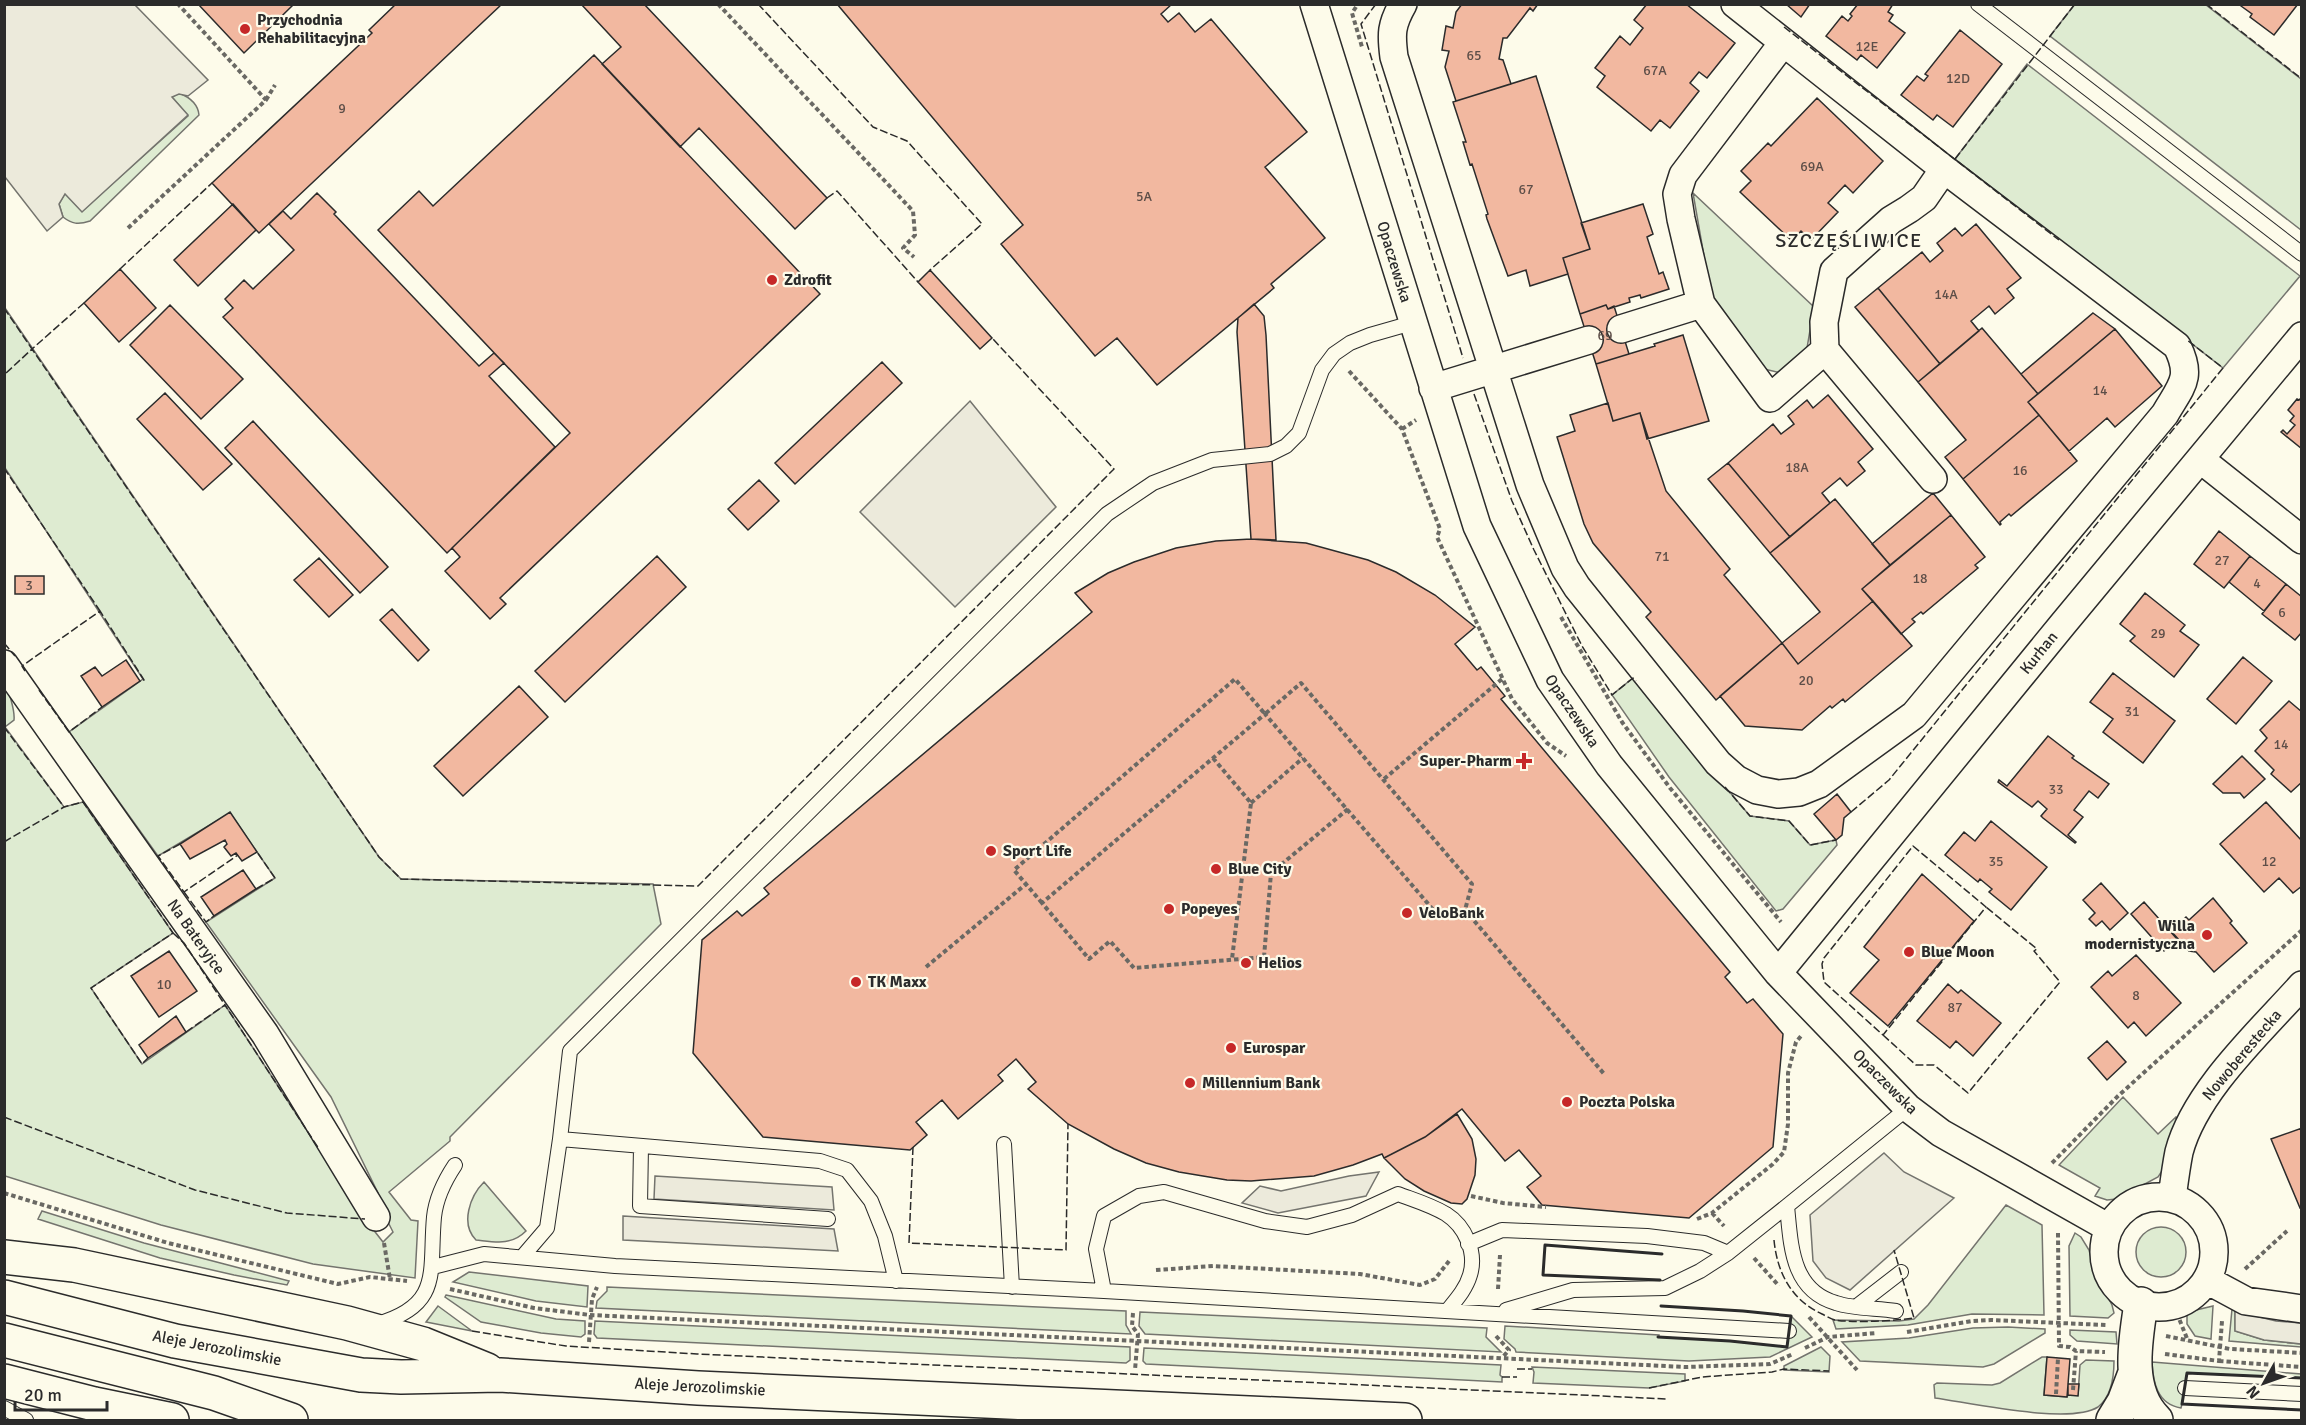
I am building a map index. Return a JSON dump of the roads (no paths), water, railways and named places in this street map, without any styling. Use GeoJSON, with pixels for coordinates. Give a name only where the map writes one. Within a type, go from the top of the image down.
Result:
{"type":"FeatureCollection","features":[{"type":"Feature","properties":{"kind":"main road"},"geometry":{"type":"LineString","coordinates":[[4,1233],[74,1265]]}},
{"type":"Feature","properties":{"kind":"main road"},"geometry":{"type":"LineString","coordinates":[[4,1257],[74,1265],[363,1328],[423,1344],[500,1375]]}},
{"type":"Feature","properties":{"kind":"main road","name":"Aleje Jerozolimskie"},"geometry":{"type":"LineString","coordinates":[[4,1297],[175,1341],[361,1375],[401,1377],[500,1375],[698,1388],[1405,1420]]}},
{"type":"Feature","properties":{"kind":"main road"},"geometry":{"type":"LineString","coordinates":[[2156,1420],[2142,1400],[2135,1373],[2135,1341],[2157,1305]]}},
{"type":"Feature","properties":{"kind":"main road"},"geometry":{"type":"LineString","coordinates":[[4,1340],[214,1393],[291,1420]]}},
{"type":"Feature","properties":{"kind":"main road"},"geometry":{"type":"LineString","coordinates":[[2113,1420],[2124,1402],[2135,1373]]}},
{"type":"Feature","properties":{"kind":"main road"},"geometry":{"type":"LineString","coordinates":[[4,1381],[94,1404],[172,1420]]}},
{"type":"Feature","properties":{"kind":"street","name":"Opaczewska"},"geometry":{"type":"LineString","coordinates":[[1314,4],[1477,526],[1550,680],[1609,765],[1778,973],[1908,1108],[1941,1133],[2109,1228]]}},
{"type":"Feature","properties":{"kind":"street"},"geometry":{"type":"LineString","coordinates":[[1403,4],[1394,21],[1392,34],[1395,57],[1530,485],[1565,568],[1577,587],[1718,763],[1736,779],[1757,790],[1778,794],[1799,792],[1819,784],[1914,715],[2165,414],[2186,379],[2184,360],[2177,346],[1944,169],[1735,4]]}},
{"type":"Feature","properties":{"kind":"street"},"geometry":{"type":"LineString","coordinates":[[1783,42],[1683,176],[1677,194],[1680,219],[1701,304],[1770,398],[1826,350]]}},
{"type":"Feature","properties":{"kind":"street"},"geometry":{"type":"LineString","coordinates":[[1933,479],[1826,350],[1824,322],[1834,271],[1891,220],[1924,198],[1944,169]]}},
{"type":"Feature","properties":{"kind":"street"},"geometry":{"type":"LineString","coordinates":[[1621,329],[1701,304]]}},
{"type":"Feature","properties":{"kind":"street","name":"Kurhan"},"geometry":{"type":"LineString","coordinates":[[1778,973],[2301,336]]}},
{"type":"Feature","properties":{"kind":"street"},"geometry":{"type":"LineString","coordinates":[[1433,388],[1588,340]]}},
{"type":"Feature","properties":{"kind":"street"},"geometry":{"type":"LineString","coordinates":[[2200,459],[2301,540]]}},
{"type":"Feature","properties":{"kind":"street","name":"Na Bateryjce"},"geometry":{"type":"LineString","coordinates":[[4,664],[265,1034],[376,1217]]}},
{"type":"Feature","properties":{"kind":"street","name":"Nowoberestecka"},"geometry":{"type":"LineString","coordinates":[[2172,1198],[2179,1152],[2188,1128],[2203,1102],[2221,1076],[2301,985]]}},
{"type":"Feature","properties":{"kind":"street"},"geometry":{"type":"LineString","coordinates":[[2147,1198],[2172,1198],[2195,1209],[2210,1230],[2214,1256],[2206,1280],[2192,1296],[2157,1305],[2119,1290],[2111,1279],[2104,1254],[2109,1228],[2124,1208],[2147,1198]]}},
{"type":"Feature","properties":{"kind":"street"},"geometry":{"type":"LineString","coordinates":[[2206,1280],[2246,1301],[2301,1309]]}},
{"type":"Feature","properties":{"kind":"lane"},"geometry":{"type":"LineString","coordinates":[[1978,4],[2301,254]]}},
{"type":"Feature","properties":{"kind":"lane"},"geometry":{"type":"LineString","coordinates":[[523,1256],[547,1228],[570,1051],[1107,514],[1153,483],[1212,460],[1270,454],[1286,446],[1299,433],[1322,370],[1334,354],[1350,343],[1412,323]]}},
{"type":"Feature","properties":{"kind":"lane"},"geometry":{"type":"LineString","coordinates":[[1496,1313],[1573,1290],[1665,1288],[1700,1271],[1728,1253],[1788,1206],[1908,1108]]}},
{"type":"Feature","properties":{"kind":"lane"},"geometry":{"type":"LineString","coordinates":[[560,1139],[820,1161],[847,1170],[871,1201],[885,1236],[896,1281]]}},
{"type":"Feature","properties":{"kind":"lane"},"geometry":{"type":"LineString","coordinates":[[1004,1144],[1012,1287]]}},
{"type":"Feature","properties":{"kind":"lane"},"geometry":{"type":"LineString","coordinates":[[641,1146],[640,1206],[828,1219]]}},
{"type":"Feature","properties":{"kind":"lane"},"geometry":{"type":"LineString","coordinates":[[363,1328],[400,1315],[425,1295],[433,1267],[434,1214],[444,1183],[455,1165]]}},
{"type":"Feature","properties":{"kind":"lane"},"geometry":{"type":"LineString","coordinates":[[1104,1291],[1096,1249],[1104,1216],[1138,1196],[1164,1192],[1265,1221],[1307,1227],[1352,1215],[1398,1194],[1447,1214],[1463,1228],[1472,1256],[1470,1275],[1462,1291],[1447,1311]]}},
{"type":"Feature","properties":{"kind":"lane"},"geometry":{"type":"LineString","coordinates":[[1788,1206],[1794,1264],[1810,1288],[1827,1300],[1847,1306],[1896,1311]]}},
{"type":"Feature","properties":{"kind":"lane"},"geometry":{"type":"LineString","coordinates":[[1468,1244],[1502,1230],[1647,1236],[1704,1243],[1728,1253]]}},
{"type":"Feature","properties":{"kind":"lane"},"geometry":{"type":"LineString","coordinates":[[433,1267],[484,1254],[615,1266],[1104,1291],[1789,1331]]}},
{"type":"Feature","properties":{"kind":"lane"},"geometry":{"type":"LineString","coordinates":[[1857,1306],[1901,1272]]}},
{"type":"Feature","properties":{"kind":"lane"},"geometry":{"type":"LineString","coordinates":[[2184,1388],[2301,1394]]}},
{"type":"Feature","properties":{"kind":"lane"},"geometry":{"type":"LineString","coordinates":[[4,1408],[26,1420]]}},
{"type":"Feature","properties":{"kind":"place","name":"Przychodnia Rehabilitacyjna"},"geometry":{"type":"Point","coordinates":[245,29]}},
{"type":"Feature","properties":{"kind":"place","name":"Zdrofit"},"geometry":{"type":"Point","coordinates":[772,280]}},
{"type":"Feature","properties":{"kind":"place","name":"Super-Pharm"},"geometry":{"type":"Point","coordinates":[1524,761]}},
{"type":"Feature","properties":{"kind":"place","name":"Sport Life"},"geometry":{"type":"Point","coordinates":[991,851]}},
{"type":"Feature","properties":{"kind":"place","name":"Blue City"},"geometry":{"type":"Point","coordinates":[1216,869]}},
{"type":"Feature","properties":{"kind":"place","name":"Popeyes"},"geometry":{"type":"Point","coordinates":[1169,909]}},
{"type":"Feature","properties":{"kind":"place","name":"VeloBank"},"geometry":{"type":"Point","coordinates":[1407,913]}},
{"type":"Feature","properties":{"kind":"place","name":"Willa modernistyczna"},"geometry":{"type":"Point","coordinates":[2207,935]}},
{"type":"Feature","properties":{"kind":"place","name":"Blue Moon"},"geometry":{"type":"Point","coordinates":[1909,952]}},
{"type":"Feature","properties":{"kind":"place","name":"Helios"},"geometry":{"type":"Point","coordinates":[1246,963]}},
{"type":"Feature","properties":{"kind":"place","name":"TK Maxx"},"geometry":{"type":"Point","coordinates":[856,982]}},
{"type":"Feature","properties":{"kind":"place","name":"Eurospar"},"geometry":{"type":"Point","coordinates":[1231,1048]}},
{"type":"Feature","properties":{"kind":"place","name":"Millennium Bank"},"geometry":{"type":"Point","coordinates":[1190,1083]}},
{"type":"Feature","properties":{"kind":"place","name":"Poczta Polska"},"geometry":{"type":"Point","coordinates":[1567,1102]}},
{"type":"Feature","properties":{"kind":"district","name":"SZCZĘŚLIWICE"},"geometry":{"type":"Point","coordinates":[1849,240]}}]}
